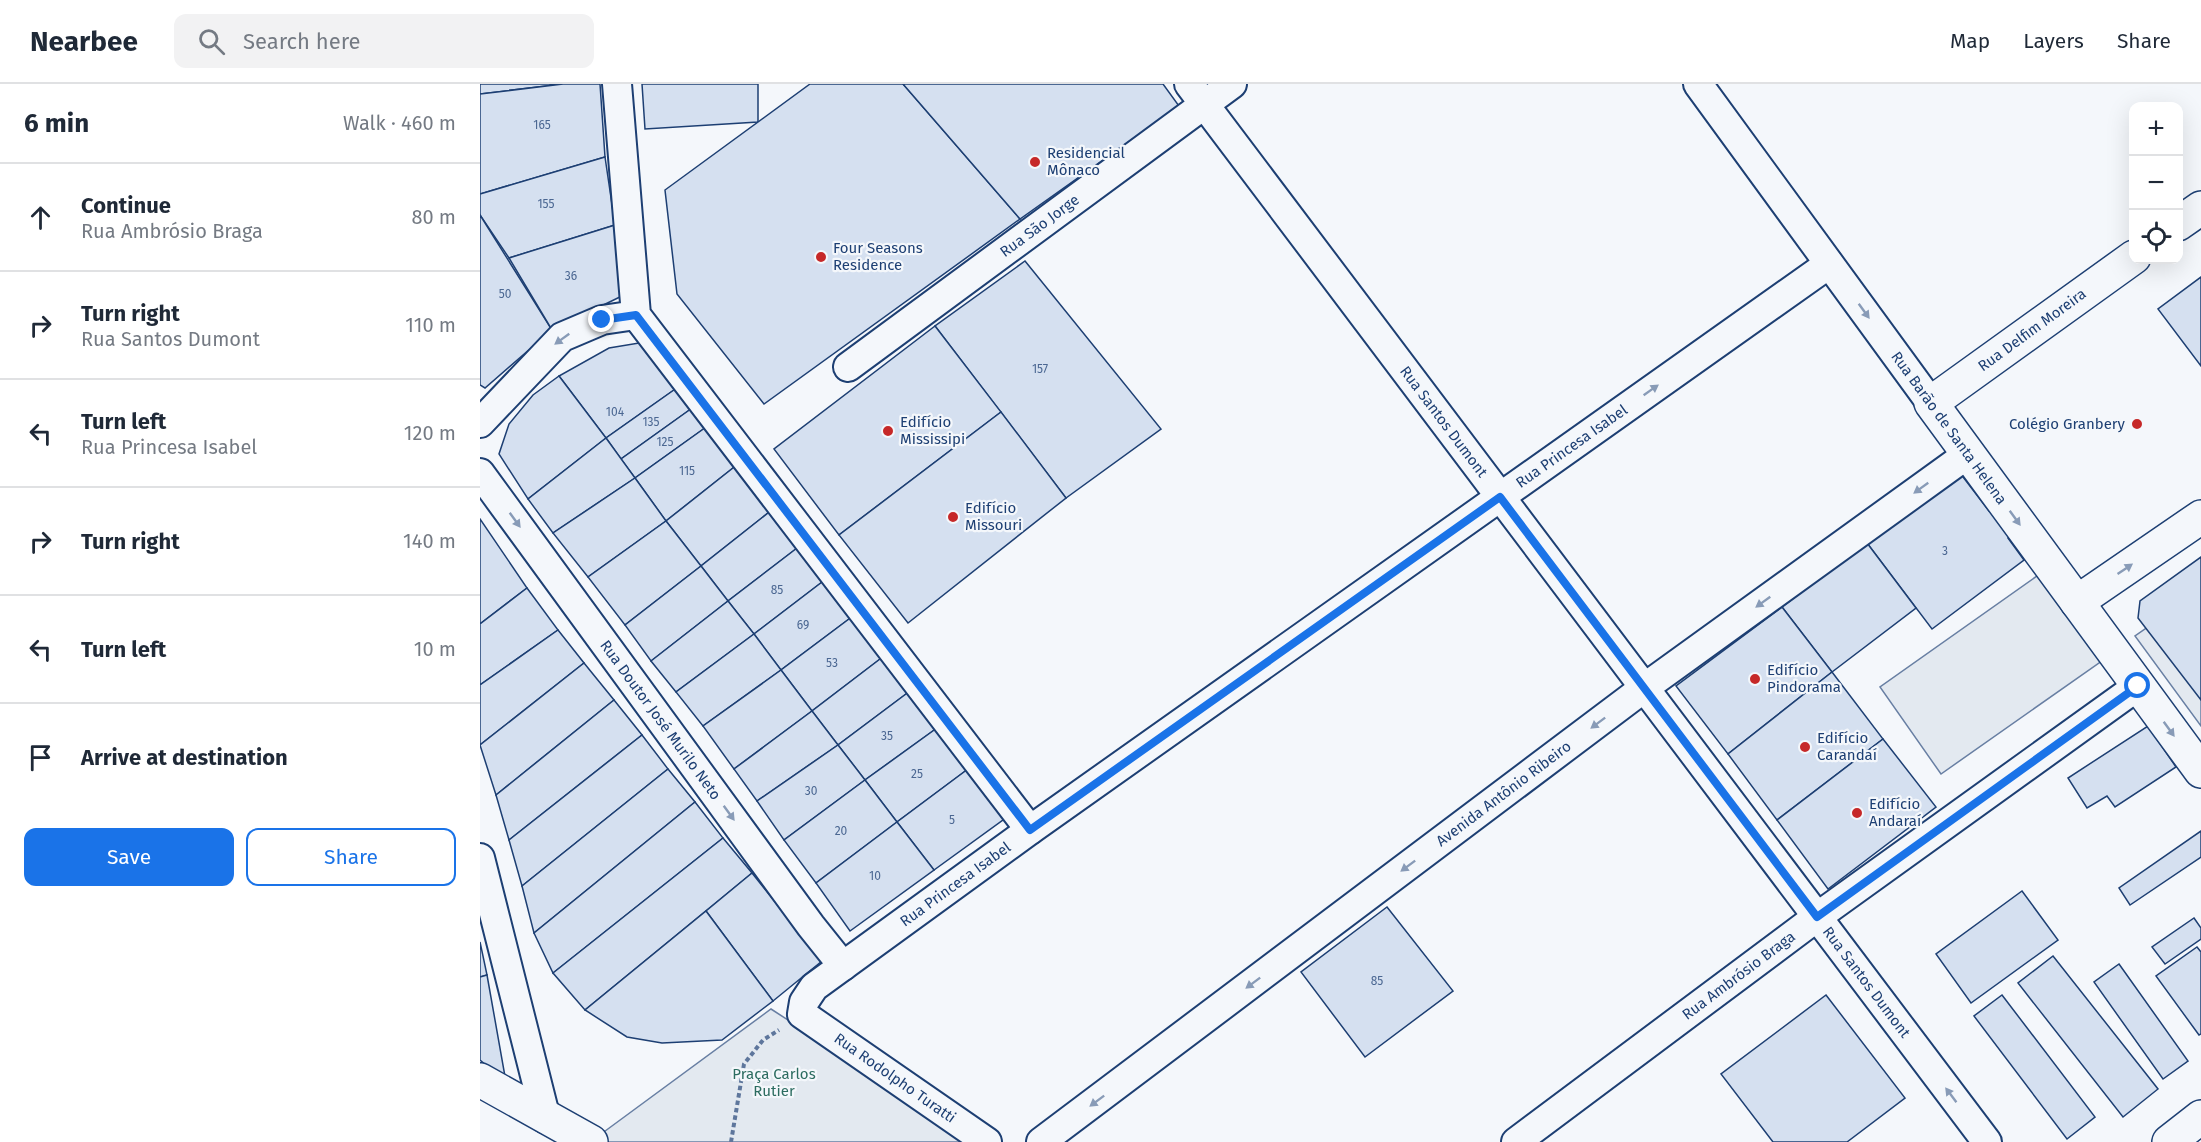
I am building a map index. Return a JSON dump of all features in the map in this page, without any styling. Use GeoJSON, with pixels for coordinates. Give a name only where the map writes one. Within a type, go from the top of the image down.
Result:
{"type":"FeatureCollection","features":[{"type":"Feature","properties":{"kind":"street"},"geometry":{"type":"LineString","coordinates":[[617,84],[636,315],[1030,830]]}},
{"type":"Feature","properties":{"kind":"street","name":"Rua São Jorge"},"geometry":{"type":"LineString","coordinates":[[848,367],[1197,95],[1232,84]]}},
{"type":"Feature","properties":{"kind":"street","name":"Rua Barão de Santa Helena"},"geometry":{"type":"LineString","coordinates":[[1698,84],[2201,771]]}},
{"type":"Feature","properties":{"kind":"street","name":"Rua Santos Dumont"},"geometry":{"type":"LineString","coordinates":[[1197,95],[1987,1142]]}},
{"type":"Feature","properties":{"kind":"street"},"geometry":{"type":"LineString","coordinates":[[2183,221],[2201,208]]}},
{"type":"Feature","properties":{"kind":"street","name":"Rua Delfim Moreira"},"geometry":{"type":"LineString","coordinates":[[1931,403],[2129,260]]}},
{"type":"Feature","properties":{"kind":"street","name":"Rua Princesa Isabel"},"geometry":{"type":"LineString","coordinates":[[802,1014],[804,1002],[814,987],[1030,830],[1829,264]]}},
{"type":"Feature","properties":{"kind":"street"},"geometry":{"type":"LineString","coordinates":[[480,423],[562,337],[602,320],[636,315]]}},
{"type":"Feature","properties":{"kind":"street","name":"Avenida Antônio Ribeiro"},"geometry":{"type":"LineString","coordinates":[[1042,1142],[1644,688],[1968,454]]}},
{"type":"Feature","properties":{"kind":"street","name":"Rua Doutor José Murilo Neto"},"geometry":{"type":"LineString","coordinates":[[480,473],[811,926],[843,966]]}},
{"type":"Feature","properties":{"kind":"street"},"geometry":{"type":"LineString","coordinates":[[2077,602],[2201,517]]}},
{"type":"Feature","properties":{"kind":"street","name":"Rua Ambrósio Braga"},"geometry":{"type":"LineString","coordinates":[[1516,1142],[1817,917],[2138,686]]}},
{"type":"Feature","properties":{"kind":"street"},"geometry":{"type":"LineString","coordinates":[[480,858],[546,1119]]}},
{"type":"Feature","properties":{"kind":"street","name":"Rua Rodolpho Turatti"},"geometry":{"type":"LineString","coordinates":[[802,1014],[987,1142]]}},
{"type":"Feature","properties":{"kind":"street"},"geometry":{"type":"LineString","coordinates":[[480,1080],[546,1119],[591,1142]]}},
{"type":"Feature","properties":{"kind":"street"},"geometry":{"type":"LineString","coordinates":[[2169,1142],[2201,1117]]}},
{"type":"Feature","properties":{"kind":"path"},"geometry":{"type":"LineString","coordinates":[[731,1142],[744,1064],[763,1040],[802,1014]]}},
{"type":"Feature","properties":{"kind":"green space"},"geometry":{"type":"Polygon","coordinates":[[[2044,571],[2106,658],[1941,774],[1880,687],[2044,571]]]}},
{"type":"Feature","properties":{"kind":"green space"},"geometry":{"type":"Polygon","coordinates":[[[2201,590],[2201,726],[2135,636],[2201,590]]]}},
{"type":"Feature","properties":{"kind":"green space","name":"Praça Carlos Rutier"},"geometry":{"type":"Polygon","coordinates":[[[771,1009],[976,1142],[608,1142],[597,1137],[771,1009]]]}},
{"type":"Feature","properties":{"kind":"building"},"geometry":{"type":"Polygon","coordinates":[[[480,84],[563,84],[480,94],[480,84]]]}},
{"type":"Feature","properties":{"kind":"building"},"geometry":{"type":"Polygon","coordinates":[[[563,84],[600,84],[605,157],[480,194],[480,94],[563,84]]]}},
{"type":"Feature","properties":{"kind":"building"},"geometry":{"type":"Polygon","coordinates":[[[642,84],[758,84],[758,122],[645,129],[642,84]]]}},
{"type":"Feature","properties":{"kind":"building","name":"Four Seasons Residence"},"geometry":{"type":"Polygon","coordinates":[[[810,84],[903,84],[1020,219],[764,404],[677,294],[665,190],[810,84]]]}},
{"type":"Feature","properties":{"kind":"building","name":"Residencial Mônaco"},"geometry":{"type":"Polygon","coordinates":[[[903,84],[1163,84],[1179,106],[1020,219],[903,84]]]}},
{"type":"Feature","properties":{"kind":"building"},"geometry":{"type":"Polygon","coordinates":[[[605,157],[615,225],[509,258],[480,215],[480,194],[605,157]]]}},
{"type":"Feature","properties":{"kind":"building"},"geometry":{"type":"Polygon","coordinates":[[[480,215],[552,330],[485,388],[480,385],[480,215]]]}},
{"type":"Feature","properties":{"kind":"building"},"geometry":{"type":"Polygon","coordinates":[[[615,225],[626,294],[552,330],[509,258],[615,225]]]}},
{"type":"Feature","properties":{"kind":"building"},"geometry":{"type":"Polygon","coordinates":[[[1025,261],[1161,429],[1066,498],[935,326],[1025,261]]]}},
{"type":"Feature","properties":{"kind":"building"},"geometry":{"type":"Polygon","coordinates":[[[2201,277],[2201,366],[2158,309],[2201,277]]]}},
{"type":"Feature","properties":{"kind":"building","name":"Edifício Mississipi"},"geometry":{"type":"Polygon","coordinates":[[[935,326],[1001,412],[839,535],[774,449],[935,326]]]}},
{"type":"Feature","properties":{"kind":"building"},"geometry":{"type":"Polygon","coordinates":[[[639,343],[658,355],[681,385],[606,438],[559,376],[609,348],[639,343]]]}},
{"type":"Feature","properties":{"kind":"building"},"geometry":{"type":"Polygon","coordinates":[[[559,376],[606,438],[528,499],[499,454],[509,424],[533,395],[559,376]]]}},
{"type":"Feature","properties":{"kind":"building"},"geometry":{"type":"Polygon","coordinates":[[[681,385],[695,406],[621,459],[606,438],[681,385]]]}},
{"type":"Feature","properties":{"kind":"building"},"geometry":{"type":"Polygon","coordinates":[[[695,406],[709,425],[635,478],[621,459],[695,406]]]}},
{"type":"Feature","properties":{"kind":"building","name":"Edifício Missouri"},"geometry":{"type":"Polygon","coordinates":[[[1001,412],[1066,498],[908,623],[839,535],[1001,412]]]}},
{"type":"Feature","properties":{"kind":"building"},"geometry":{"type":"Polygon","coordinates":[[[709,425],[738,464],[666,521],[635,478],[709,425]]]}},
{"type":"Feature","properties":{"kind":"building"},"geometry":{"type":"Polygon","coordinates":[[[606,438],[635,478],[553,533],[528,499],[606,438]]]}},
{"type":"Feature","properties":{"kind":"building"},"geometry":{"type":"Polygon","coordinates":[[[738,464],[773,509],[701,566],[666,521],[738,464]]]}},
{"type":"Feature","properties":{"kind":"building"},"geometry":{"type":"Polygon","coordinates":[[[1960,473],[1989,511],[1996,511],[2010,531],[2008,538],[2024,560],[1932,629],[1867,543],[1960,473]]]}},
{"type":"Feature","properties":{"kind":"building"},"geometry":{"type":"Polygon","coordinates":[[[635,478],[666,521],[588,577],[553,533],[635,478]]]}},
{"type":"Feature","properties":{"kind":"building"},"geometry":{"type":"Polygon","coordinates":[[[773,509],[801,545],[728,601],[701,566],[773,509]]]}},
{"type":"Feature","properties":{"kind":"building"},"geometry":{"type":"Polygon","coordinates":[[[480,519],[527,588],[480,624],[480,519]]]}},
{"type":"Feature","properties":{"kind":"building"},"geometry":{"type":"Polygon","coordinates":[[[666,521],[701,566],[625,625],[588,577],[666,521]]]}},
{"type":"Feature","properties":{"kind":"building"},"geometry":{"type":"Polygon","coordinates":[[[1867,543],[1916,608],[1832,672],[1782,607],[1867,543]]]}},
{"type":"Feature","properties":{"kind":"building"},"geometry":{"type":"Polygon","coordinates":[[[801,545],[826,579],[754,634],[728,601],[801,545]]]}},
{"type":"Feature","properties":{"kind":"building"},"geometry":{"type":"Polygon","coordinates":[[[2201,557],[2201,700],[2138,618],[2140,601],[2201,557]]]}},
{"type":"Feature","properties":{"kind":"building"},"geometry":{"type":"Polygon","coordinates":[[[701,566],[728,601],[651,661],[625,625],[701,566]]]}},
{"type":"Feature","properties":{"kind":"building"},"geometry":{"type":"Polygon","coordinates":[[[826,579],[853,616],[781,670],[754,634],[826,579]]]}},
{"type":"Feature","properties":{"kind":"building"},"geometry":{"type":"Polygon","coordinates":[[[527,588],[558,630],[480,685],[480,624],[527,588]]]}},
{"type":"Feature","properties":{"kind":"building"},"geometry":{"type":"Polygon","coordinates":[[[728,601],[754,634],[676,692],[651,661],[728,601]]]}},
{"type":"Feature","properties":{"kind":"building","name":"Edifício Pindorama"},"geometry":{"type":"Polygon","coordinates":[[[1782,607],[1832,672],[1728,754],[1676,686],[1782,607]]]}},
{"type":"Feature","properties":{"kind":"building"},"geometry":{"type":"Polygon","coordinates":[[[853,616],[884,656],[812,711],[781,670],[853,616]]]}},
{"type":"Feature","properties":{"kind":"building"},"geometry":{"type":"Polygon","coordinates":[[[558,630],[584,663],[480,745],[480,685],[558,630]]]}},
{"type":"Feature","properties":{"kind":"building"},"geometry":{"type":"Polygon","coordinates":[[[754,634],[781,670],[703,726],[676,692],[754,634]]]}},
{"type":"Feature","properties":{"kind":"building"},"geometry":{"type":"Polygon","coordinates":[[[884,656],[910,691],[838,745],[812,711],[884,656]]]}},
{"type":"Feature","properties":{"kind":"building"},"geometry":{"type":"Polygon","coordinates":[[[584,663],[614,700],[496,795],[480,745],[584,663]]]}},
{"type":"Feature","properties":{"kind":"building"},"geometry":{"type":"Polygon","coordinates":[[[781,670],[812,711],[734,769],[703,726],[781,670]]]}},
{"type":"Feature","properties":{"kind":"building","name":"Edifício Carandaí"},"geometry":{"type":"Polygon","coordinates":[[[1832,672],[1883,739],[1777,820],[1728,754],[1832,672]]]}},
{"type":"Feature","properties":{"kind":"building"},"geometry":{"type":"Polygon","coordinates":[[[910,691],[937,728],[865,780],[838,745],[910,691]]]}},
{"type":"Feature","properties":{"kind":"building"},"geometry":{"type":"Polygon","coordinates":[[[614,700],[642,735],[509,840],[496,795],[614,700]]]}},
{"type":"Feature","properties":{"kind":"building"},"geometry":{"type":"Polygon","coordinates":[[[812,711],[838,745],[757,801],[734,769],[812,711]]]}},
{"type":"Feature","properties":{"kind":"building"},"geometry":{"type":"Polygon","coordinates":[[[2148,726],[2176,767],[2115,807],[2107,796],[2087,808],[2068,778],[2148,726]]]}},
{"type":"Feature","properties":{"kind":"building"},"geometry":{"type":"Polygon","coordinates":[[[937,728],[968,769],[897,822],[865,780],[937,728]]]}},
{"type":"Feature","properties":{"kind":"building"},"geometry":{"type":"Polygon","coordinates":[[[642,735],[668,769],[522,886],[509,840],[642,735]]]}},
{"type":"Feature","properties":{"kind":"building","name":"Edifício Andaraí"},"geometry":{"type":"Polygon","coordinates":[[[1883,739],[1936,807],[1828,889],[1777,820],[1883,739]]]}},
{"type":"Feature","properties":{"kind":"building"},"geometry":{"type":"Polygon","coordinates":[[[838,745],[865,780],[784,840],[757,801],[838,745]]]}},
{"type":"Feature","properties":{"kind":"building"},"geometry":{"type":"Polygon","coordinates":[[[668,769],[695,802],[534,933],[522,886],[668,769]]]}},
{"type":"Feature","properties":{"kind":"building"},"geometry":{"type":"Polygon","coordinates":[[[968,769],[1007,817],[934,870],[897,822],[968,769]]]}},
{"type":"Feature","properties":{"kind":"building"},"geometry":{"type":"Polygon","coordinates":[[[865,780],[897,822],[816,883],[784,840],[865,780]]]}},
{"type":"Feature","properties":{"kind":"building"},"geometry":{"type":"Polygon","coordinates":[[[695,802],[723,838],[553,973],[534,933],[695,802]]]}},
{"type":"Feature","properties":{"kind":"building"},"geometry":{"type":"Polygon","coordinates":[[[897,822],[934,870],[850,931],[816,883],[897,822]]]}},
{"type":"Feature","properties":{"kind":"building"},"geometry":{"type":"Polygon","coordinates":[[[2201,831],[2201,857],[2130,905],[2119,888],[2201,831]]]}},
{"type":"Feature","properties":{"kind":"building"},"geometry":{"type":"Polygon","coordinates":[[[723,838],[752,873],[585,1010],[553,973],[723,838]]]}},
{"type":"Feature","properties":{"kind":"building"},"geometry":{"type":"Polygon","coordinates":[[[752,873],[822,961],[773,1001],[706,911],[752,873]]]}},
{"type":"Feature","properties":{"kind":"building"},"geometry":{"type":"Polygon","coordinates":[[[2022,891],[2058,940],[1971,1003],[1936,954],[2022,891]]]}},
{"type":"Feature","properties":{"kind":"building"},"geometry":{"type":"Polygon","coordinates":[[[1387,907],[1453,991],[1365,1057],[1301,972],[1387,907]]]}},
{"type":"Feature","properties":{"kind":"building"},"geometry":{"type":"Polygon","coordinates":[[[706,911],[773,1001],[722,1040],[662,1043],[627,1037],[585,1010],[706,911]]]}},
{"type":"Feature","properties":{"kind":"building"},"geometry":{"type":"Polygon","coordinates":[[[2194,918],[2201,928],[2201,939],[2165,964],[2152,947],[2194,918]]]}},
{"type":"Feature","properties":{"kind":"building"},"geometry":{"type":"Polygon","coordinates":[[[480,942],[487,975],[480,977],[480,942]]]}},
{"type":"Feature","properties":{"kind":"building"},"geometry":{"type":"Polygon","coordinates":[[[2197,947],[2201,952],[2201,1034],[2199,1035],[2156,976],[2197,947]]]}},
{"type":"Feature","properties":{"kind":"building"},"geometry":{"type":"Polygon","coordinates":[[[2053,956],[2158,1089],[2123,1117],[2018,983],[2053,956]]]}},
{"type":"Feature","properties":{"kind":"building"},"geometry":{"type":"Polygon","coordinates":[[[2119,964],[2188,1061],[2163,1079],[2094,982],[2119,964]]]}},
{"type":"Feature","properties":{"kind":"building"},"geometry":{"type":"Polygon","coordinates":[[[487,975],[506,1082],[480,1060],[480,977],[487,975]]]}},
{"type":"Feature","properties":{"kind":"building"},"geometry":{"type":"Polygon","coordinates":[[[1826,995],[1905,1098],[1847,1142],[1773,1142],[1721,1074],[1826,995]]]}},
{"type":"Feature","properties":{"kind":"building"},"geometry":{"type":"Polygon","coordinates":[[[2002,995],[2095,1117],[2067,1139],[1974,1016],[2002,995]]]}},
{"type":"Feature","properties":{"kind":"place","name":"Residencial Mônaco"},"geometry":{"type":"Point","coordinates":[1035,162]}},
{"type":"Feature","properties":{"kind":"place","name":"Four Seasons Residence"},"geometry":{"type":"Point","coordinates":[821,257]}},
{"type":"Feature","properties":{"kind":"place","name":"Colégio Granbery"},"geometry":{"type":"Point","coordinates":[2137,424]}},
{"type":"Feature","properties":{"kind":"place","name":"Edifício Mississipi"},"geometry":{"type":"Point","coordinates":[888,431]}},
{"type":"Feature","properties":{"kind":"place","name":"Edifício Missouri"},"geometry":{"type":"Point","coordinates":[953,517]}},
{"type":"Feature","properties":{"kind":"place","name":"Edifício Pindorama"},"geometry":{"type":"Point","coordinates":[1755,679]}},
{"type":"Feature","properties":{"kind":"place","name":"Edifício Carandaí"},"geometry":{"type":"Point","coordinates":[1805,747]}},
{"type":"Feature","properties":{"kind":"place","name":"Edifício Andaraí"},"geometry":{"type":"Point","coordinates":[1857,813]}},
{"type":"Feature","properties":{"kind":"route"},"geometry":{"type":"LineString","coordinates":[[602,320],[636,315],[1030,830],[1500,497],[1817,917],[2138,686]]}}]}
